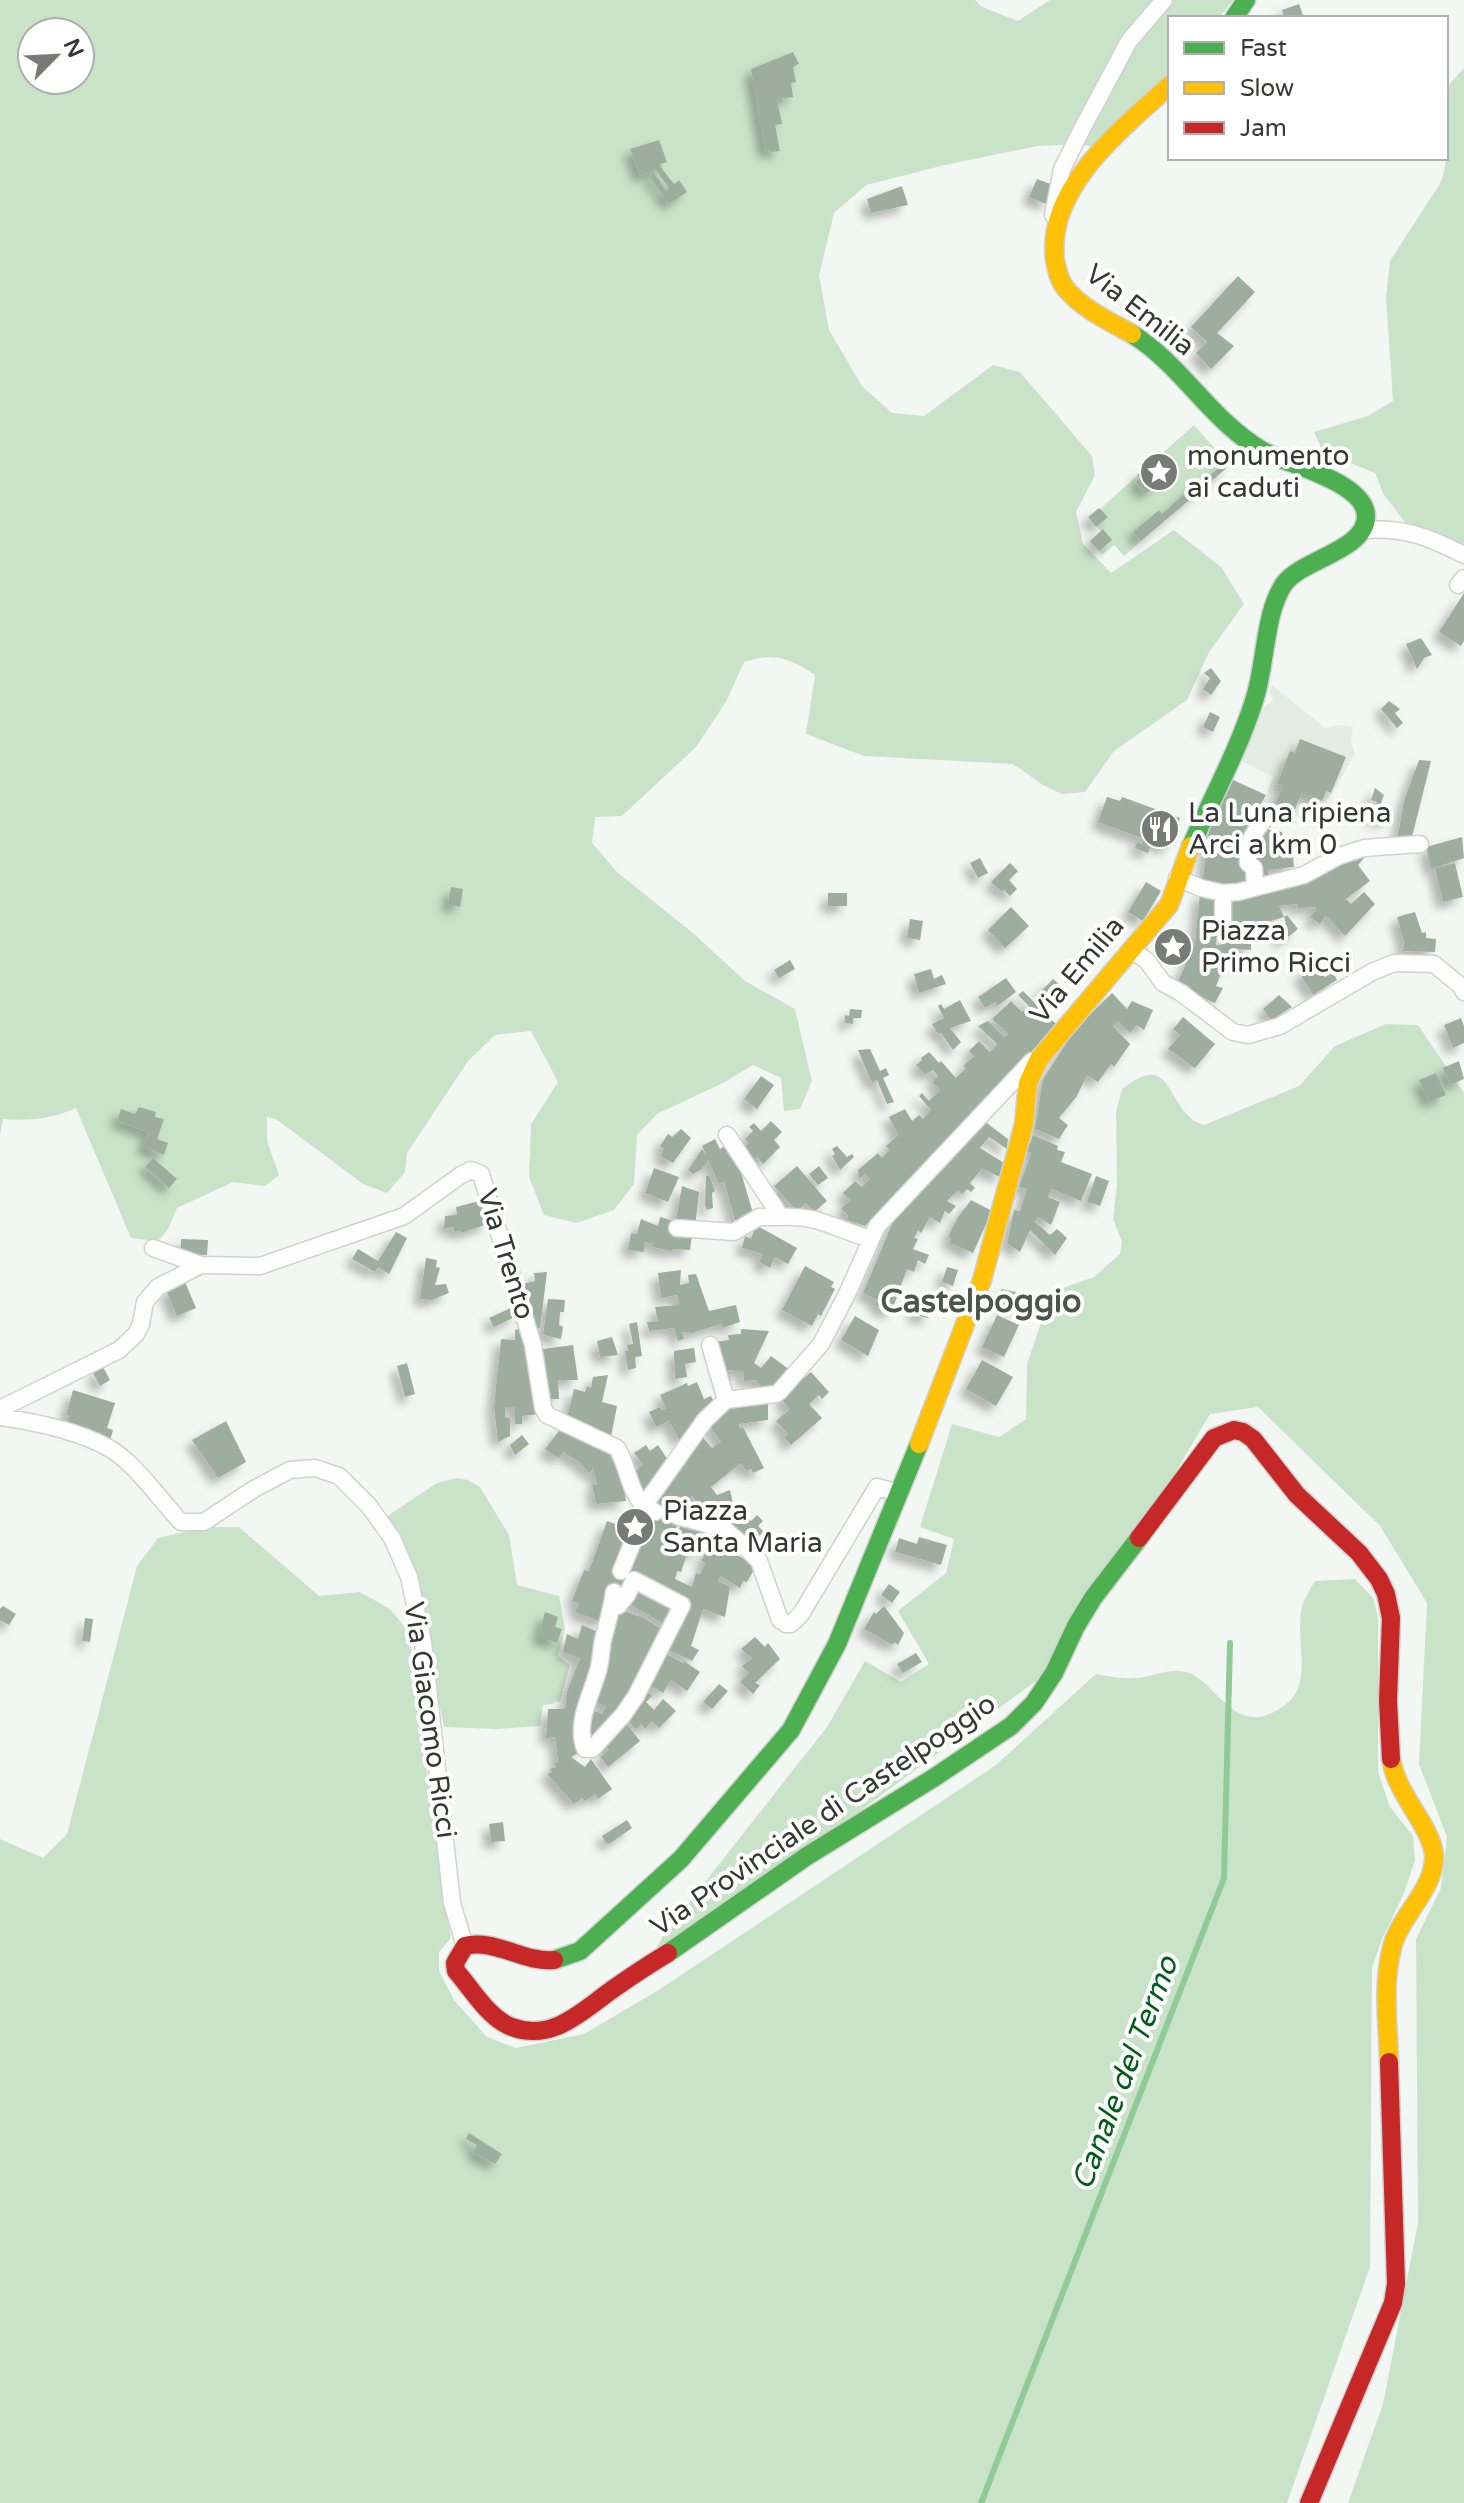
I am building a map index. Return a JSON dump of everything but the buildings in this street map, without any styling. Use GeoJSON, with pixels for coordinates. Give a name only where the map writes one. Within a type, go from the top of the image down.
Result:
{"type":"FeatureCollection","features":[{"type":"Feature","properties":{"kind":"main road","name":"Via Emilia"},"geometry":{"type":"LineString","coordinates":[[899,1493],[982,1280],[1024,1124],[1028,1083],[1039,1059],[1169,905],[1177,878],[1254,702],[1283,585],[1315,561],[1358,537],[1364,530],[1364,502],[1356,493],[1247,442],[1155,349],[1085,307],[1063,286],[1053,257],[1054,228],[1065,202],[1093,160],[1168,87]]}},
{"type":"Feature","properties":{"kind":"main road","name":"Via Provinciale di Castelpoggio"},"geometry":{"type":"LineString","coordinates":[[899,1493],[837,1644],[791,1730],[681,1859],[580,1951],[558,1960],[538,1962],[476,1943],[465,1946],[455,1963],[456,1971],[497,2018],[511,2027],[528,2031],[552,2029],[577,2017],[614,1988],[807,1856],[1011,1726],[1034,1703],[1054,1673],[1093,1598],[1214,1438],[1233,1429],[1247,1433],[1296,1494],[1368,1564],[1382,1583],[1391,1611],[1389,1688],[1393,1770],[1399,1791],[1430,1842],[1434,1857],[1430,1874],[1393,1944],[1387,1980],[1396,2284],[1393,2303],[1309,2503]]}},
{"type":"Feature","properties":{"kind":"street","name":"Via Emilia"},"geometry":{"type":"LineString","coordinates":[[1054,228],[1053,205],[1062,169],[1129,41],[1164,0]]}},
{"type":"Feature","properties":{"kind":"street"},"geometry":{"type":"LineString","coordinates":[[1364,530],[1390,528],[1432,538],[1464,555]]}},
{"type":"Feature","properties":{"kind":"street"},"geometry":{"type":"LineString","coordinates":[[1255,887],[1254,868],[1248,863],[1247,847],[1264,820]]}},
{"type":"Feature","properties":{"kind":"street"},"geometry":{"type":"LineString","coordinates":[[1177,878],[1187,884],[1223,893],[1304,875],[1339,856],[1364,848],[1420,844]]}},
{"type":"Feature","properties":{"kind":"street"},"geometry":{"type":"LineString","coordinates":[[1223,893],[1223,928]]}},
{"type":"Feature","properties":{"kind":"street"},"geometry":{"type":"LineString","coordinates":[[1132,950],[1147,961],[1163,983],[1233,1032],[1248,1035],[1280,1026],[1372,972],[1394,963],[1434,964],[1464,992]]}},
{"type":"Feature","properties":{"kind":"street"},"geometry":{"type":"LineString","coordinates":[[621,1571],[637,1532],[644,1504],[705,1420],[726,1400],[776,1394],[821,1344],[871,1239],[888,1212],[1063,1028]]}},
{"type":"Feature","properties":{"kind":"street"},"geometry":{"type":"LineString","coordinates":[[727,1135],[781,1217]]}},
{"type":"Feature","properties":{"kind":"street","name":"Via Trento"},"geometry":{"type":"LineString","coordinates":[[153,1248],[201,1265],[260,1266],[404,1216],[461,1175],[471,1170],[481,1174],[533,1345],[543,1408],[547,1415],[617,1448],[644,1504]]}},
{"type":"Feature","properties":{"kind":"street"},"geometry":{"type":"LineString","coordinates":[[677,1228],[734,1232],[759,1217],[799,1215],[819,1219],[871,1239]]}},
{"type":"Feature","properties":{"kind":"street","name":"Via Trento"},"geometry":{"type":"LineString","coordinates":[[0,1409],[119,1350],[136,1334],[145,1302],[158,1287],[201,1265]]}},
{"type":"Feature","properties":{"kind":"street"},"geometry":{"type":"LineString","coordinates":[[710,1345],[726,1400]]}},
{"type":"Feature","properties":{"kind":"street","name":"Via Giacomo Ricci"},"geometry":{"type":"LineString","coordinates":[[0,1417],[34,1422],[109,1447],[181,1522],[204,1522],[290,1470],[315,1468],[339,1476],[369,1506],[392,1538],[412,1590],[423,1642],[452,1903],[465,1946]]}},
{"type":"Feature","properties":{"kind":"street"},"geometry":{"type":"LineString","coordinates":[[677,1516],[724,1529],[745,1547],[759,1561],[780,1620],[791,1624],[797,1621],[877,1487],[899,1493]]}},
{"type":"Feature","properties":{"kind":"street"},"geometry":{"type":"LineString","coordinates":[[634,1580],[682,1605],[636,1696],[597,1743],[592,1749],[585,1749],[580,1736],[585,1709],[599,1669],[614,1598],[618,1606],[634,1580]]}},
{"type":"Feature","properties":{"kind":"shaded area"},"geometry":{"type":"Polygon","coordinates":[[[1272,685],[1325,728],[1340,725],[1353,727],[1351,740],[1355,754],[1314,823],[1264,802],[1273,777],[1240,760],[1262,710],[1273,699],[1269,692],[1272,685]]]}},
{"type":"Feature","properties":{"kind":"green space"},"geometry":{"type":"Polygon","coordinates":[[[0,0],[975,0],[982,7],[1018,21],[1050,0],[1233,0],[1221,16],[1168,16],[1168,73],[1096,148],[1081,144],[1038,146],[866,185],[834,213],[819,275],[829,330],[862,386],[892,413],[924,416],[993,365],[1020,372],[1092,456],[1095,475],[1076,512],[1083,544],[1111,573],[1174,530],[1221,567],[1244,604],[1209,652],[1187,700],[1114,751],[1085,792],[1062,794],[1013,764],[864,756],[806,734],[815,675],[781,658],[764,657],[744,662],[727,700],[696,747],[622,816],[595,817],[592,843],[617,872],[694,934],[745,981],[795,1009],[812,1081],[800,1109],[784,1111],[781,1078],[753,1065],[725,1082],[657,1114],[637,1135],[634,1184],[614,1210],[577,1223],[544,1215],[529,1177],[531,1124],[558,1082],[531,1031],[495,1035],[468,1061],[407,1153],[405,1172],[387,1193],[363,1184],[276,1119],[267,1117],[267,1141],[279,1175],[265,1186],[233,1182],[177,1208],[168,1229],[158,1241],[131,1238],[76,1108],[58,1115],[3,1119],[0,1135],[0,0]]]}},
{"type":"Feature","properties":{"kind":"green space"},"geometry":{"type":"Polygon","coordinates":[[[1464,68],[1464,546],[1427,530],[1408,526],[1384,495],[1375,473],[1323,452],[1314,432],[1368,416],[1393,401],[1386,297],[1390,261],[1441,182],[1445,160],[1448,160],[1448,86],[1464,68]]]}},
{"type":"Feature","properties":{"kind":"green space"},"geometry":{"type":"Polygon","coordinates":[[[1194,425],[1228,463],[1124,556],[1114,545],[1102,555],[1090,542],[1101,532],[1090,518],[1194,425]]]}},
{"type":"Feature","properties":{"kind":"green space"},"geometry":{"type":"Polygon","coordinates":[[[1386,1024],[1418,1025],[1464,1093],[1464,2503],[1348,2503],[1383,2404],[1418,2223],[1416,1939],[1441,1888],[1447,1837],[1419,1764],[1427,1603],[1380,1526],[1258,1407],[1210,1414],[1063,1661],[643,1971],[665,1933],[827,1727],[865,1661],[901,1682],[929,1664],[898,1611],[946,1573],[954,1539],[920,1527],[952,1424],[999,1437],[1026,1419],[1027,1364],[1050,1296],[1060,1289],[1094,1277],[1120,1254],[1122,1242],[1113,1219],[1117,1185],[1116,1112],[1122,1089],[1139,1078],[1152,1075],[1161,1078],[1191,1118],[1204,1125],[1299,1086],[1335,1046],[1386,1024]]]}},
{"type":"Feature","properties":{"kind":"green space"},"geometry":{"type":"Polygon","coordinates":[[[456,1478],[480,1487],[509,1535],[517,1585],[559,1596],[565,1629],[558,1656],[570,1665],[560,1702],[543,1705],[540,1726],[496,1729],[444,1727],[414,1581],[386,1517],[437,1483],[456,1478]]]}},
{"type":"Feature","properties":{"kind":"green space"},"geometry":{"type":"Polygon","coordinates":[[[206,1527],[239,1527],[319,1596],[360,1592],[390,1609],[409,1632],[451,1938],[439,1952],[439,1971],[454,2000],[487,2037],[516,2048],[584,2034],[657,1991],[996,1765],[1096,1674],[1132,1678],[1170,1671],[1186,1672],[1196,1676],[1237,1712],[1249,1717],[1263,1716],[1279,1709],[1288,1703],[1299,1687],[1302,1667],[1300,1621],[1303,1603],[1315,1581],[1355,1579],[1373,1598],[1378,1617],[1378,1772],[1390,1807],[1413,1836],[1415,1860],[1372,1968],[1370,2267],[1287,2503],[0,2503],[0,1839],[43,1858],[67,1834],[137,1566],[158,1538],[206,1527]]]}},
{"type":"Feature","properties":{"kind":"waterway","name":"Canale del Termo"},"geometry":{"type":"LineString","coordinates":[[981,2503],[1224,1878],[1230,1643]]}},
{"type":"Feature","properties":{"kind":"traffic: fast"},"geometry":{"type":"LineString","coordinates":[[1235,16],[1246,0]]}},
{"type":"Feature","properties":{"kind":"traffic: fast"},"geometry":{"type":"LineString","coordinates":[[1132,334],[1166,361],[1244,439],[1263,451],[1340,484],[1363,505],[1366,517],[1363,529],[1355,538],[1293,575],[1277,596],[1248,720],[1191,846]]}},
{"type":"Feature","properties":{"kind":"traffic: fast"},"geometry":{"type":"LineString","coordinates":[[554,1960],[580,1951],[681,1859],[791,1730],[837,1644],[919,1444]]}},
{"type":"Feature","properties":{"kind":"traffic: fast"},"geometry":{"type":"LineString","coordinates":[[668,1953],[807,1856],[1011,1726],[1034,1703],[1054,1673],[1093,1598],[1139,1538]]}},
{"type":"Feature","properties":{"kind":"traffic: slow"},"geometry":{"type":"LineString","coordinates":[[1132,334],[1088,309],[1064,286],[1055,260],[1055,233],[1062,208],[1091,162],[1110,140],[1168,87]]}},
{"type":"Feature","properties":{"kind":"traffic: slow"},"geometry":{"type":"LineString","coordinates":[[919,1444],[982,1280],[1024,1124],[1028,1083],[1039,1059],[1169,905],[1191,846]]}},
{"type":"Feature","properties":{"kind":"traffic: slow"},"geometry":{"type":"LineString","coordinates":[[1389,2062],[1386,2003],[1393,1944],[1430,1878],[1434,1855],[1427,1833],[1394,1773],[1391,1759]]}},
{"type":"Feature","properties":{"kind":"traffic: jam"},"geometry":{"type":"LineString","coordinates":[[1139,1538],[1214,1438],[1234,1430],[1253,1439],[1297,1495],[1359,1553],[1379,1579],[1386,1594],[1391,1618],[1388,1701],[1391,1759]]}},
{"type":"Feature","properties":{"kind":"traffic: jam"},"geometry":{"type":"LineString","coordinates":[[554,1960],[532,1958],[476,1944],[465,1946],[455,1963],[456,1971],[481,2003],[504,2023],[527,2031],[555,2027],[568,2021],[668,1953]]}},
{"type":"Feature","properties":{"kind":"traffic: jam"},"geometry":{"type":"LineString","coordinates":[[1309,2503],[1393,2303],[1396,2284],[1389,2062]]}},
{"type":"Feature","properties":{"kind":"place","name":"monumento ai caduti"},"geometry":{"type":"Point","coordinates":[1159,472]}},
{"type":"Feature","properties":{"kind":"place","name":"La Luna ripiena Arci a km 0"},"geometry":{"type":"Point","coordinates":[1160,829]}},
{"type":"Feature","properties":{"kind":"place","name":"Piazza Primo Ricci"},"geometry":{"type":"Point","coordinates":[1173,947]}},
{"type":"Feature","properties":{"kind":"place","name":"Piazza Santa Maria"},"geometry":{"type":"Point","coordinates":[635,1527]}},
{"type":"Feature","properties":{"kind":"district","name":"Castelpoggio"},"geometry":{"type":"Point","coordinates":[981,1302]}}]}
